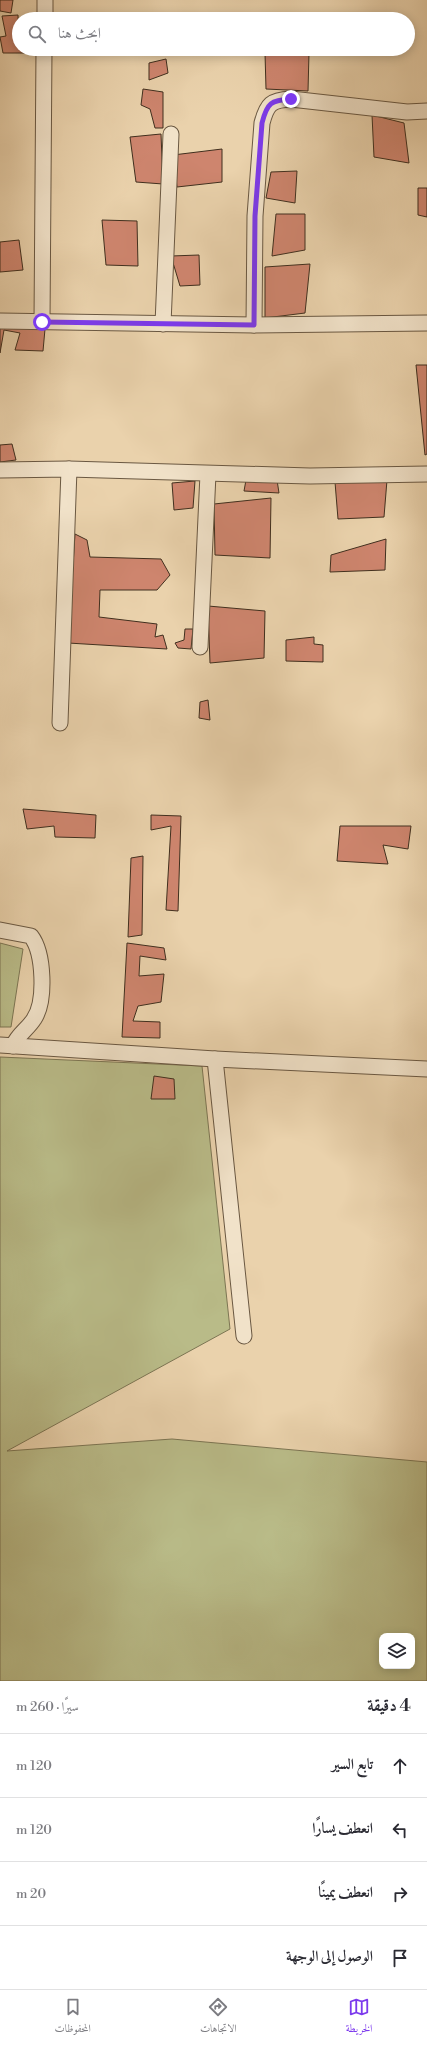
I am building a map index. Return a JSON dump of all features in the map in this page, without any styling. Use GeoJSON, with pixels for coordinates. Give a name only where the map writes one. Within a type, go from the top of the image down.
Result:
{"type":"FeatureCollection","features":[{"type":"Feature","properties":{"kind":"street"},"geometry":{"type":"LineString","coordinates":[[45,0],[45,12]]}},
{"type":"Feature","properties":{"kind":"street"},"geometry":{"type":"LineString","coordinates":[[42,322],[44,56]]}},
{"type":"Feature","properties":{"kind":"street"},"geometry":{"type":"LineString","coordinates":[[254,325],[255,216],[262,123],[266,108],[276,100],[291,99],[407,112],[427,112]]}},
{"type":"Feature","properties":{"kind":"street"},"geometry":{"type":"LineString","coordinates":[[163,324],[172,134]]}},
{"type":"Feature","properties":{"kind":"street"},"geometry":{"type":"LineString","coordinates":[[0,321],[254,325],[427,323]]}},
{"type":"Feature","properties":{"kind":"street"},"geometry":{"type":"LineString","coordinates":[[0,470],[69,470],[208,474],[427,474]]}},
{"type":"Feature","properties":{"kind":"street"},"geometry":{"type":"LineString","coordinates":[[60,723],[69,470]]}},
{"type":"Feature","properties":{"kind":"street"},"geometry":{"type":"LineString","coordinates":[[200,647],[208,474]]}},
{"type":"Feature","properties":{"kind":"street"},"geometry":{"type":"LineString","coordinates":[[0,930],[31,936],[36,943],[40,957],[42,979],[40,1004],[34,1019],[16,1038],[7,1045]]}},
{"type":"Feature","properties":{"kind":"street"},"geometry":{"type":"LineString","coordinates":[[7,1045],[216,1059],[427,1069]]}},
{"type":"Feature","properties":{"kind":"street"},"geometry":{"type":"LineString","coordinates":[[216,1059],[244,1336]]}},
{"type":"Feature","properties":{"kind":"green space"},"geometry":{"type":"Polygon","coordinates":[[[0,943],[23,949],[11,1027],[0,1027],[0,943]]]}},
{"type":"Feature","properties":{"kind":"green space"},"geometry":{"type":"Polygon","coordinates":[[[0,1057],[202,1066],[230,1329],[7,1451],[172,1439],[427,1462],[427,1681],[0,1681],[0,1057]]]}},
{"type":"Feature","properties":{"kind":"building"},"geometry":{"type":"Polygon","coordinates":[[[0,0],[13,0],[11,13],[0,11],[0,0]]]}},
{"type":"Feature","properties":{"kind":"building"},"geometry":{"type":"Polygon","coordinates":[[[12,15],[12,53],[3,53],[0,37],[6,36],[2,16],[12,15]]]}},
{"type":"Feature","properties":{"kind":"building"},"geometry":{"type":"Polygon","coordinates":[[[265,56],[309,56],[308,91],[266,89],[265,56]]]}},
{"type":"Feature","properties":{"kind":"building"},"geometry":{"type":"Polygon","coordinates":[[[166,59],[168,73],[149,80],[149,63],[166,59]]]}},
{"type":"Feature","properties":{"kind":"building"},"geometry":{"type":"Polygon","coordinates":[[[143,89],[163,92],[163,128],[155,128],[150,109],[141,105],[143,89]]]}},
{"type":"Feature","properties":{"kind":"building"},"geometry":{"type":"Polygon","coordinates":[[[372,115],[404,123],[409,163],[374,157],[372,115]]]}},
{"type":"Feature","properties":{"kind":"building"},"geometry":{"type":"Polygon","coordinates":[[[161,134],[163,184],[136,182],[130,137],[161,134]]]}},
{"type":"Feature","properties":{"kind":"building"},"geometry":{"type":"Polygon","coordinates":[[[222,149],[222,182],[177,187],[173,155],[222,149]]]}},
{"type":"Feature","properties":{"kind":"building"},"geometry":{"type":"Polygon","coordinates":[[[297,171],[295,203],[266,198],[271,172],[297,171]]]}},
{"type":"Feature","properties":{"kind":"building"},"geometry":{"type":"Polygon","coordinates":[[[418,188],[427,188],[427,217],[418,215],[418,188]]]}},
{"type":"Feature","properties":{"kind":"building"},"geometry":{"type":"Polygon","coordinates":[[[276,214],[305,214],[305,250],[272,256],[276,214]]]}},
{"type":"Feature","properties":{"kind":"building"},"geometry":{"type":"Polygon","coordinates":[[[102,220],[137,221],[138,266],[106,265],[102,220]]]}},
{"type":"Feature","properties":{"kind":"building"},"geometry":{"type":"Polygon","coordinates":[[[19,240],[23,270],[0,272],[0,242],[19,240]]]}},
{"type":"Feature","properties":{"kind":"building"},"geometry":{"type":"Polygon","coordinates":[[[199,255],[200,285],[180,286],[171,256],[199,255]]]}},
{"type":"Feature","properties":{"kind":"building"},"geometry":{"type":"Polygon","coordinates":[[[310,264],[305,313],[265,318],[265,267],[310,264]]]}},
{"type":"Feature","properties":{"kind":"building"},"geometry":{"type":"Polygon","coordinates":[[[0,328],[45,329],[43,351],[15,350],[20,333],[4,330],[0,353],[0,328]]]}},
{"type":"Feature","properties":{"kind":"building"},"geometry":{"type":"Polygon","coordinates":[[[416,365],[427,365],[427,454],[425,455],[416,365]]]}},
{"type":"Feature","properties":{"kind":"building"},"geometry":{"type":"Polygon","coordinates":[[[12,444],[16,460],[0,462],[0,445],[12,444]]]}},
{"type":"Feature","properties":{"kind":"building"},"geometry":{"type":"Polygon","coordinates":[[[246,480],[277,480],[279,493],[244,491],[246,480]]]}},
{"type":"Feature","properties":{"kind":"building"},"geometry":{"type":"Polygon","coordinates":[[[387,480],[384,517],[338,519],[335,482],[387,480]]]}},
{"type":"Feature","properties":{"kind":"building"},"geometry":{"type":"Polygon","coordinates":[[[195,481],[193,508],[174,510],[172,483],[195,481]]]}},
{"type":"Feature","properties":{"kind":"building"},"geometry":{"type":"Polygon","coordinates":[[[271,498],[270,558],[215,555],[214,504],[271,498]]]}},
{"type":"Feature","properties":{"kind":"building"},"geometry":{"type":"Polygon","coordinates":[[[75,534],[87,540],[90,557],[161,559],[170,575],[157,590],[100,590],[99,617],[157,624],[155,637],[163,635],[167,649],[68,643],[75,534]]]}},
{"type":"Feature","properties":{"kind":"building"},"geometry":{"type":"Polygon","coordinates":[[[386,539],[385,570],[330,572],[331,555],[386,539]]]}},
{"type":"Feature","properties":{"kind":"building"},"geometry":{"type":"Polygon","coordinates":[[[208,606],[265,611],[264,658],[210,663],[208,606]]]}},
{"type":"Feature","properties":{"kind":"building"},"geometry":{"type":"Polygon","coordinates":[[[185,629],[193,629],[191,649],[178,648],[175,643],[184,640],[185,629]]]}},
{"type":"Feature","properties":{"kind":"building"},"geometry":{"type":"Polygon","coordinates":[[[314,637],[314,644],[323,645],[323,662],[286,661],[286,640],[314,637]]]}},
{"type":"Feature","properties":{"kind":"building"},"geometry":{"type":"Polygon","coordinates":[[[208,700],[210,720],[199,718],[200,702],[208,700]]]}},
{"type":"Feature","properties":{"kind":"building"},"geometry":{"type":"Polygon","coordinates":[[[23,809],[96,815],[95,838],[55,837],[54,826],[27,829],[23,809]]]}},
{"type":"Feature","properties":{"kind":"building"},"geometry":{"type":"Polygon","coordinates":[[[151,815],[181,816],[178,911],[166,910],[171,826],[151,830],[151,815]]]}},
{"type":"Feature","properties":{"kind":"building"},"geometry":{"type":"Polygon","coordinates":[[[340,826],[411,826],[408,849],[383,845],[388,864],[337,861],[340,826]]]}},
{"type":"Feature","properties":{"kind":"building"},"geometry":{"type":"Polygon","coordinates":[[[143,856],[142,935],[128,937],[131,858],[143,856]]]}},
{"type":"Feature","properties":{"kind":"building"},"geometry":{"type":"Polygon","coordinates":[[[127,943],[164,948],[166,960],[140,956],[139,976],[164,974],[161,1002],[138,1006],[133,1021],[160,1022],[160,1038],[122,1037],[127,943]]]}},
{"type":"Feature","properties":{"kind":"building"},"geometry":{"type":"Polygon","coordinates":[[[154,1076],[174,1079],[175,1099],[151,1099],[154,1076]]]}},
{"type":"Feature","properties":{"kind":"route"},"geometry":{"type":"LineString","coordinates":[[42,322],[254,325],[255,216],[262,123],[266,108],[276,100],[291,99]]}}]}
